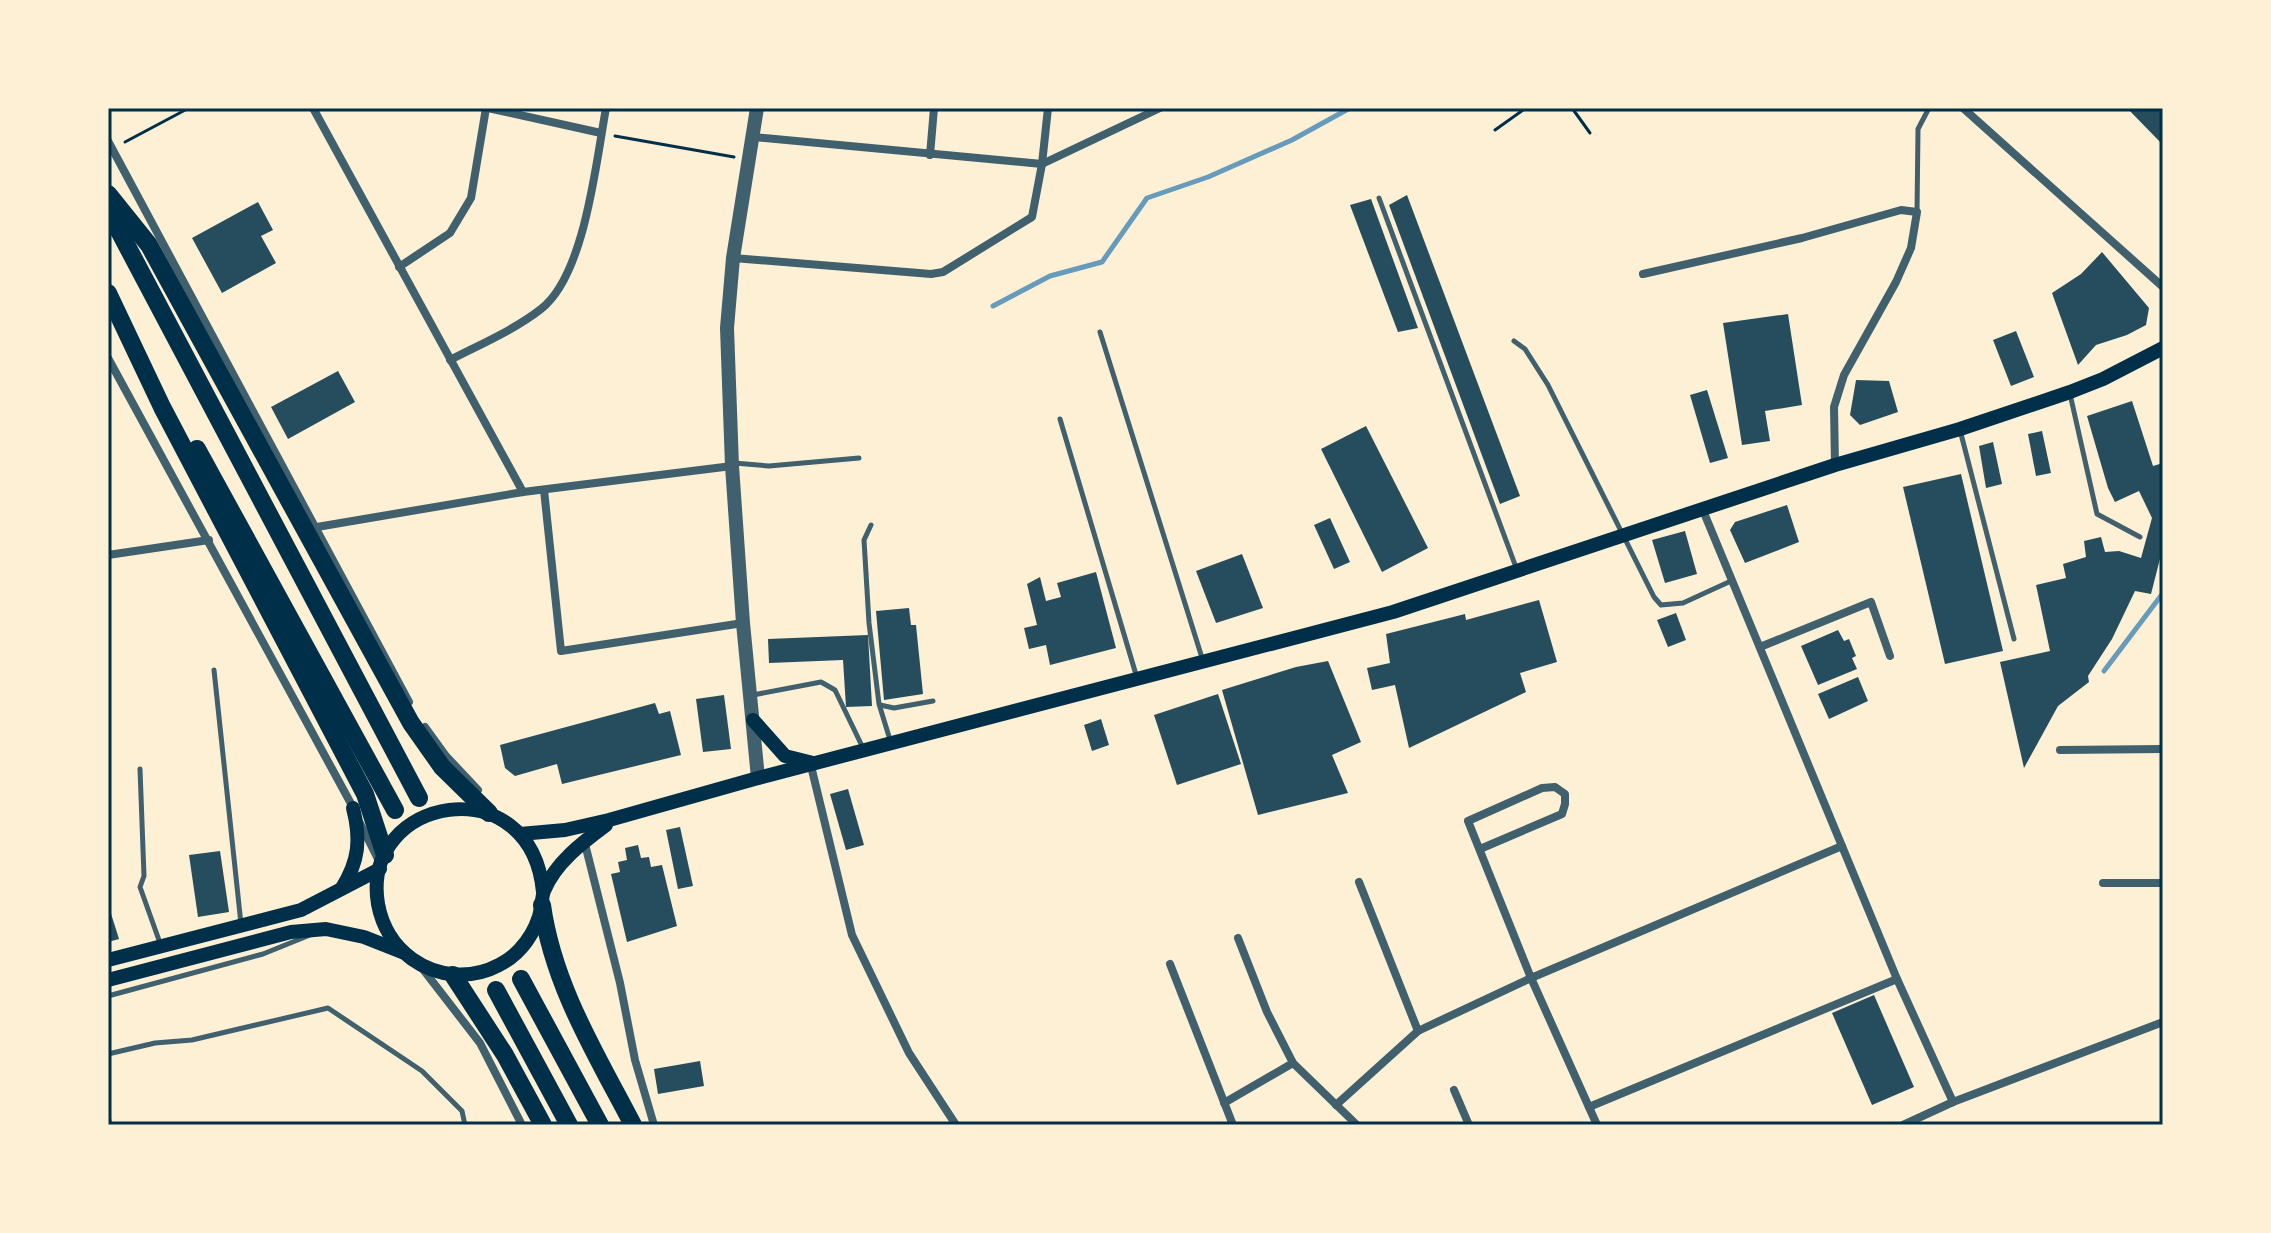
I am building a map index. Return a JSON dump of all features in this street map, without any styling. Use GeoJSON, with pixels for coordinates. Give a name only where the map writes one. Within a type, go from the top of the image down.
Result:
{"type":"FeatureCollection","features":[{"type":"Feature","properties":{"kind":"highway"},"geometry":{"type":"LineString","coordinates":[[108,194],[149,245],[411,723],[442,767],[489,813]]}},
{"type":"Feature","properties":{"kind":"highway"},"geometry":{"type":"LineString","coordinates":[[108,210],[419,798]]}},
{"type":"Feature","properties":{"kind":"highway"},"geometry":{"type":"LineString","coordinates":[[108,291],[244,531],[395,810]]}},
{"type":"Feature","properties":{"kind":"highway"},"geometry":{"type":"LineString","coordinates":[[108,291],[162,407],[365,794],[382,863]]}},
{"type":"Feature","properties":{"kind":"highway"},"geometry":{"type":"LineString","coordinates":[[543,898],[547,939],[568,1001],[633,1125]]}},
{"type":"Feature","properties":{"kind":"highway"},"geometry":{"type":"LineString","coordinates":[[453,975],[505,1055],[543,1125]]}},
{"type":"Feature","properties":{"kind":"highway"},"geometry":{"type":"LineString","coordinates":[[521,979],[600,1125]]}},
{"type":"Feature","properties":{"kind":"highway"},"geometry":{"type":"LineString","coordinates":[[496,990],[569,1125]]}},
{"type":"Feature","properties":{"kind":"main road"},"geometry":{"type":"LineString","coordinates":[[520,834],[588,826],[758,778],[1393,612],[1702,508],[2070,392],[2163,348]]}},
{"type":"Feature","properties":{"kind":"main road"},"geometry":{"type":"LineString","coordinates":[[753,720],[785,756],[814,765]]}},
{"type":"Feature","properties":{"kind":"main road"},"geometry":{"type":"LineString","coordinates":[[339,892],[351,873],[358,852],[359,830],[353,808]]}},
{"type":"Feature","properties":{"kind":"main road"},"geometry":{"type":"LineString","coordinates":[[403,952],[385,928],[380,914],[377,884],[382,863],[403,830],[429,814],[459,808],[489,813],[520,834],[537,861],[543,898]]}},
{"type":"Feature","properties":{"kind":"main road"},"geometry":{"type":"LineString","coordinates":[[108,980],[247,942],[291,932],[326,929],[364,937],[403,952],[418,963],[453,975],[484,971],[511,957],[532,934],[543,898],[555,873],[584,840],[631,813]]}},
{"type":"Feature","properties":{"kind":"main road"},"geometry":{"type":"LineString","coordinates":[[108,960],[301,910],[339,892],[382,863]]}},
{"type":"Feature","properties":{"kind":"street"},"geometry":{"type":"LineString","coordinates":[[313,108],[523,492]]}},
{"type":"Feature","properties":{"kind":"street"},"geometry":{"type":"LineString","coordinates":[[399,267],[450,233],[471,198],[487,108],[601,133]]}},
{"type":"Feature","properties":{"kind":"street"},"geometry":{"type":"LineString","coordinates":[[450,360],[514,327],[544,307],[565,282],[578,250],[606,108]]}},
{"type":"Feature","properties":{"kind":"street"},"geometry":{"type":"LineString","coordinates":[[757,108],[733,258],[727,328],[732,464],[758,778]]}},
{"type":"Feature","properties":{"kind":"street"},"geometry":{"type":"LineString","coordinates":[[930,155],[934,108]]}},
{"type":"Feature","properties":{"kind":"street"},"geometry":{"type":"LineString","coordinates":[[733,258],[936,274],[1029,221],[1035,209],[1048,108]]}},
{"type":"Feature","properties":{"kind":"street"},"geometry":{"type":"LineString","coordinates":[[753,137],[1042,164],[1160,108]]}},
{"type":"Feature","properties":{"kind":"street"},"geometry":{"type":"LineString","coordinates":[[1963,108],[2163,287]]}},
{"type":"Feature","properties":{"kind":"street"},"geometry":{"type":"LineString","coordinates":[[110,145],[419,719],[446,756],[520,834]]}},
{"type":"Feature","properties":{"kind":"street"},"geometry":{"type":"LineString","coordinates":[[1643,274],[1802,238],[1901,210],[1917,212],[1911,248],[1896,282],[1844,375],[1834,407],[1835,465]]}},
{"type":"Feature","properties":{"kind":"street"},"geometry":{"type":"LineString","coordinates":[[108,358],[382,863]]}},
{"type":"Feature","properties":{"kind":"street"},"geometry":{"type":"LineString","coordinates":[[317,527],[523,492],[732,464]]}},
{"type":"Feature","properties":{"kind":"street"},"geometry":{"type":"LineString","coordinates":[[544,490],[561,651],[743,623]]}},
{"type":"Feature","properties":{"kind":"street"},"geometry":{"type":"LineString","coordinates":[[1702,508],[1897,979],[1953,1102]]}},
{"type":"Feature","properties":{"kind":"street"},"geometry":{"type":"LineString","coordinates":[[108,555],[209,540]]}},
{"type":"Feature","properties":{"kind":"street"},"geometry":{"type":"LineString","coordinates":[[1760,647],[1871,602],[1890,656]]}},
{"type":"Feature","properties":{"kind":"street"},"geometry":{"type":"LineString","coordinates":[[2060,750],[2163,749]]}},
{"type":"Feature","properties":{"kind":"street"},"geometry":{"type":"LineString","coordinates":[[814,765],[852,935],[909,1053],[956,1125]]}},
{"type":"Feature","properties":{"kind":"street"},"geometry":{"type":"LineString","coordinates":[[1480,849],[1562,814],[1565,794],[1555,787],[1542,788],[1468,821],[1531,978],[1597,1125]]}},
{"type":"Feature","properties":{"kind":"street"},"geometry":{"type":"LineString","coordinates":[[584,840],[620,983],[635,1060],[654,1125]]}},
{"type":"Feature","properties":{"kind":"street"},"geometry":{"type":"LineString","coordinates":[[1336,1105],[1418,1031],[1531,978],[1842,846]]}},
{"type":"Feature","properties":{"kind":"street"},"geometry":{"type":"LineString","coordinates":[[1359,882],[1418,1031]]}},
{"type":"Feature","properties":{"kind":"street"},"geometry":{"type":"LineString","coordinates":[[2103,883],[2163,883]]}},
{"type":"Feature","properties":{"kind":"street"},"geometry":{"type":"LineString","coordinates":[[1238,938],[1267,1012],[1293,1063],[1357,1125]]}},
{"type":"Feature","properties":{"kind":"street"},"geometry":{"type":"LineString","coordinates":[[418,963],[480,1043],[522,1125]]}},
{"type":"Feature","properties":{"kind":"street"},"geometry":{"type":"LineString","coordinates":[[1170,964],[1233,1125]]}},
{"type":"Feature","properties":{"kind":"street"},"geometry":{"type":"LineString","coordinates":[[1589,1107],[1897,979]]}},
{"type":"Feature","properties":{"kind":"street"},"geometry":{"type":"LineString","coordinates":[[1903,1125],[1953,1102],[2163,1022]]}},
{"type":"Feature","properties":{"kind":"street"},"geometry":{"type":"LineString","coordinates":[[1224,1103],[1293,1063]]}},
{"type":"Feature","properties":{"kind":"street"},"geometry":{"type":"LineString","coordinates":[[1454,1090],[1469,1125]]}},
{"type":"Feature","properties":{"kind":"lane"},"geometry":{"type":"LineString","coordinates":[[1917,212],[1918,129],[1929,108]]}},
{"type":"Feature","properties":{"kind":"lane"},"geometry":{"type":"LineString","coordinates":[[1379,198],[1517,571]]}},
{"type":"Feature","properties":{"kind":"lane"},"geometry":{"type":"LineString","coordinates":[[1100,332],[1204,662]]}},
{"type":"Feature","properties":{"kind":"lane"},"geometry":{"type":"LineString","coordinates":[[1514,341],[1525,349],[1548,385],[1654,597],[1661,605],[1683,603],[1732,581]]}},
{"type":"Feature","properties":{"kind":"lane"},"geometry":{"type":"LineString","coordinates":[[2070,392],[2097,514],[2140,537]]}},
{"type":"Feature","properties":{"kind":"lane"},"geometry":{"type":"LineString","coordinates":[[1060,419],[1137,679]]}},
{"type":"Feature","properties":{"kind":"lane"},"geometry":{"type":"LineString","coordinates":[[1960,429],[2014,639]]}},
{"type":"Feature","properties":{"kind":"lane"},"geometry":{"type":"LineString","coordinates":[[732,464],[769,466],[859,458]]}},
{"type":"Feature","properties":{"kind":"lane"},"geometry":{"type":"LineString","coordinates":[[871,525],[864,540],[869,623],[879,704],[892,745]]}},
{"type":"Feature","properties":{"kind":"lane"},"geometry":{"type":"LineString","coordinates":[[214,670],[241,926]]}},
{"type":"Feature","properties":{"kind":"lane"},"geometry":{"type":"LineString","coordinates":[[750,695],[821,682],[828,685],[835,690],[866,752]]}},
{"type":"Feature","properties":{"kind":"lane"},"geometry":{"type":"LineString","coordinates":[[879,704],[894,708],[933,701]]}},
{"type":"Feature","properties":{"kind":"lane"},"geometry":{"type":"LineString","coordinates":[[140,769],[144,876],[140,887],[161,946]]}},
{"type":"Feature","properties":{"kind":"lane"},"geometry":{"type":"LineString","coordinates":[[108,996],[263,954],[326,929]]}},
{"type":"Feature","properties":{"kind":"lane"},"geometry":{"type":"LineString","coordinates":[[108,1054],[155,1043],[192,1040],[328,1008],[422,1071],[462,1111],[465,1125]]}},
{"type":"Feature","properties":{"kind":"lane"},"geometry":{"type":"LineString","coordinates":[[108,1116],[110,1125]]}},
{"type":"Feature","properties":{"kind":"path"},"geometry":{"type":"LineString","coordinates":[[110,145],[189,108]]}},
{"type":"Feature","properties":{"kind":"path"},"geometry":{"type":"LineString","coordinates":[[1495,130],[1526,108]]}},
{"type":"Feature","properties":{"kind":"path"},"geometry":{"type":"LineString","coordinates":[[1572,108],[1590,133]]}},
{"type":"Feature","properties":{"kind":"path"},"geometry":{"type":"LineString","coordinates":[[601,133],[749,160]]}},
{"type":"Feature","properties":{"kind":"building"},"geometry":{"type":"Polygon","coordinates":[[[2127,108],[2163,108],[2163,145],[2127,108]]]}},
{"type":"Feature","properties":{"kind":"building"},"geometry":{"type":"Polygon","coordinates":[[[1407,195],[1520,496],[1500,504],[1389,205],[1407,195]]]}},
{"type":"Feature","properties":{"kind":"building"},"geometry":{"type":"Polygon","coordinates":[[[1371,199],[1418,328],[1398,332],[1350,205],[1371,199]]]}},
{"type":"Feature","properties":{"kind":"building"},"geometry":{"type":"Polygon","coordinates":[[[258,202],[273,230],[261,236],[276,263],[222,293],[192,238],[258,202]]]}},
{"type":"Feature","properties":{"kind":"building"},"geometry":{"type":"Polygon","coordinates":[[[2102,252],[2149,308],[2146,325],[2096,345],[2078,365],[2052,293],[2081,274],[2102,252]]]}},
{"type":"Feature","properties":{"kind":"building"},"geometry":{"type":"Polygon","coordinates":[[[1788,314],[1802,405],[1765,411],[1770,441],[1742,445],[1723,323],[1788,314]]]}},
{"type":"Feature","properties":{"kind":"building"},"geometry":{"type":"Polygon","coordinates":[[[2016,331],[2034,377],[2011,386],[1993,340],[2016,331]]]}},
{"type":"Feature","properties":{"kind":"building"},"geometry":{"type":"Polygon","coordinates":[[[338,371],[355,402],[288,439],[271,407],[338,371]]]}},
{"type":"Feature","properties":{"kind":"building"},"geometry":{"type":"Polygon","coordinates":[[[1856,380],[1889,381],[1898,412],[1860,425],[1850,415],[1856,380]]]}},
{"type":"Feature","properties":{"kind":"building"},"geometry":{"type":"Polygon","coordinates":[[[1707,390],[1728,458],[1710,463],[1690,395],[1707,390]]]}},
{"type":"Feature","properties":{"kind":"building"},"geometry":{"type":"Polygon","coordinates":[[[2132,401],[2153,466],[2163,463],[2163,547],[2151,594],[2135,591],[2112,639],[2088,676],[2089,682],[2058,706],[2024,768],[2000,662],[2050,651],[2036,585],[2066,578],[2063,564],[2086,557],[2084,541],[2101,537],[2105,552],[2119,551],[2141,558],[2152,518],[2139,491],[2115,502],[2087,416],[2132,401]]]}},
{"type":"Feature","properties":{"kind":"building"},"geometry":{"type":"Polygon","coordinates":[[[1366,426],[1428,548],[1382,572],[1321,449],[1366,426]]]}},
{"type":"Feature","properties":{"kind":"building"},"geometry":{"type":"Polygon","coordinates":[[[2042,431],[2051,473],[2036,476],[2028,434],[2042,431]]]}},
{"type":"Feature","properties":{"kind":"building"},"geometry":{"type":"Polygon","coordinates":[[[1993,442],[2002,484],[1986,488],[1979,446],[1993,442]]]}},
{"type":"Feature","properties":{"kind":"building"},"geometry":{"type":"Polygon","coordinates":[[[1961,474],[2003,651],[1945,664],[1903,487],[1961,474]]]}},
{"type":"Feature","properties":{"kind":"building"},"geometry":{"type":"Polygon","coordinates":[[[1787,505],[1799,542],[1745,563],[1730,530],[1735,522],[1787,505]]]}},
{"type":"Feature","properties":{"kind":"building"},"geometry":{"type":"Polygon","coordinates":[[[1330,518],[1350,562],[1334,569],[1314,525],[1330,518]]]}},
{"type":"Feature","properties":{"kind":"building"},"geometry":{"type":"Polygon","coordinates":[[[1685,531],[1697,574],[1665,583],[1652,540],[1685,531]]]}},
{"type":"Feature","properties":{"kind":"building"},"geometry":{"type":"Polygon","coordinates":[[[1242,554],[1263,608],[1216,623],[1196,571],[1242,554]]]}},
{"type":"Feature","properties":{"kind":"building"},"geometry":{"type":"Polygon","coordinates":[[[1096,572],[1116,648],[1050,665],[1046,645],[1029,649],[1024,628],[1037,625],[1027,584],[1040,577],[1046,601],[1061,597],[1057,583],[1096,572]]]}},
{"type":"Feature","properties":{"kind":"building"},"geometry":{"type":"Polygon","coordinates":[[[1539,600],[1557,662],[1520,673],[1526,692],[1409,748],[1395,685],[1372,690],[1367,668],[1390,663],[1386,634],[1465,614],[1466,620],[1539,600]]]}},
{"type":"Feature","properties":{"kind":"building"},"geometry":{"type":"Polygon","coordinates":[[[909,608],[911,625],[916,625],[923,694],[884,700],[876,611],[909,608]]]}},
{"type":"Feature","properties":{"kind":"building"},"geometry":{"type":"Polygon","coordinates":[[[1676,613],[1686,640],[1668,647],[1657,620],[1676,613]]]}},
{"type":"Feature","properties":{"kind":"building"},"geometry":{"type":"Polygon","coordinates":[[[1838,630],[1844,641],[1849,639],[1857,669],[1818,685],[1801,646],[1838,630]]]}},
{"type":"Feature","properties":{"kind":"building"},"geometry":{"type":"Polygon","coordinates":[[[868,635],[872,706],[846,707],[843,660],[769,663],[768,639],[868,635]]]}},
{"type":"Feature","properties":{"kind":"building"},"geometry":{"type":"Polygon","coordinates":[[[1328,661],[1361,742],[1332,755],[1348,793],[1258,815],[1222,690],[1296,667],[1328,661]]]}},
{"type":"Feature","properties":{"kind":"building"},"geometry":{"type":"Polygon","coordinates":[[[1858,677],[1868,701],[1829,719],[1818,694],[1858,677]]]}},
{"type":"Feature","properties":{"kind":"building"},"geometry":{"type":"Polygon","coordinates":[[[1218,694],[1241,764],[1177,785],[1154,715],[1218,694]]]}},
{"type":"Feature","properties":{"kind":"building"},"geometry":{"type":"Polygon","coordinates":[[[724,695],[731,749],[703,752],[696,699],[724,695]]]}},
{"type":"Feature","properties":{"kind":"building"},"geometry":{"type":"Polygon","coordinates":[[[655,703],[659,714],[670,711],[681,755],[562,784],[557,764],[515,776],[505,768],[500,745],[655,703]]]}},
{"type":"Feature","properties":{"kind":"building"},"geometry":{"type":"Polygon","coordinates":[[[1101,719],[1109,745],[1092,751],[1084,725],[1101,719]]]}},
{"type":"Feature","properties":{"kind":"building"},"geometry":{"type":"Polygon","coordinates":[[[848,789],[864,845],[846,850],[830,794],[848,789]]]}},
{"type":"Feature","properties":{"kind":"building"},"geometry":{"type":"Polygon","coordinates":[[[680,827],[693,886],[678,889],[666,830],[680,827]]]}},
{"type":"Feature","properties":{"kind":"building"},"geometry":{"type":"Polygon","coordinates":[[[638,845],[641,858],[649,857],[651,867],[662,865],[677,926],[627,942],[611,874],[620,872],[618,862],[627,860],[625,848],[638,845]]]}},
{"type":"Feature","properties":{"kind":"building"},"geometry":{"type":"Polygon","coordinates":[[[220,851],[229,912],[198,917],[189,855],[220,851]]]}},
{"type":"Feature","properties":{"kind":"building"},"geometry":{"type":"Polygon","coordinates":[[[108,904],[119,939],[108,942],[108,904]]]}},
{"type":"Feature","properties":{"kind":"building"},"geometry":{"type":"Polygon","coordinates":[[[1874,995],[1914,1087],[1872,1105],[1832,1013],[1874,995]]]}},
{"type":"Feature","properties":{"kind":"building"},"geometry":{"type":"Polygon","coordinates":[[[700,1061],[704,1086],[658,1094],[654,1069],[700,1061]]]}},
{"type":"Feature","properties":{"kind":"waterway"},"geometry":{"type":"LineString","coordinates":[[993,306],[1050,276],[1102,262],[1147,198],[1208,177],[1292,140],[1350,108]]}},
{"type":"Feature","properties":{"kind":"waterway"},"geometry":{"type":"LineString","coordinates":[[2104,671],[2163,593]]}}]}
